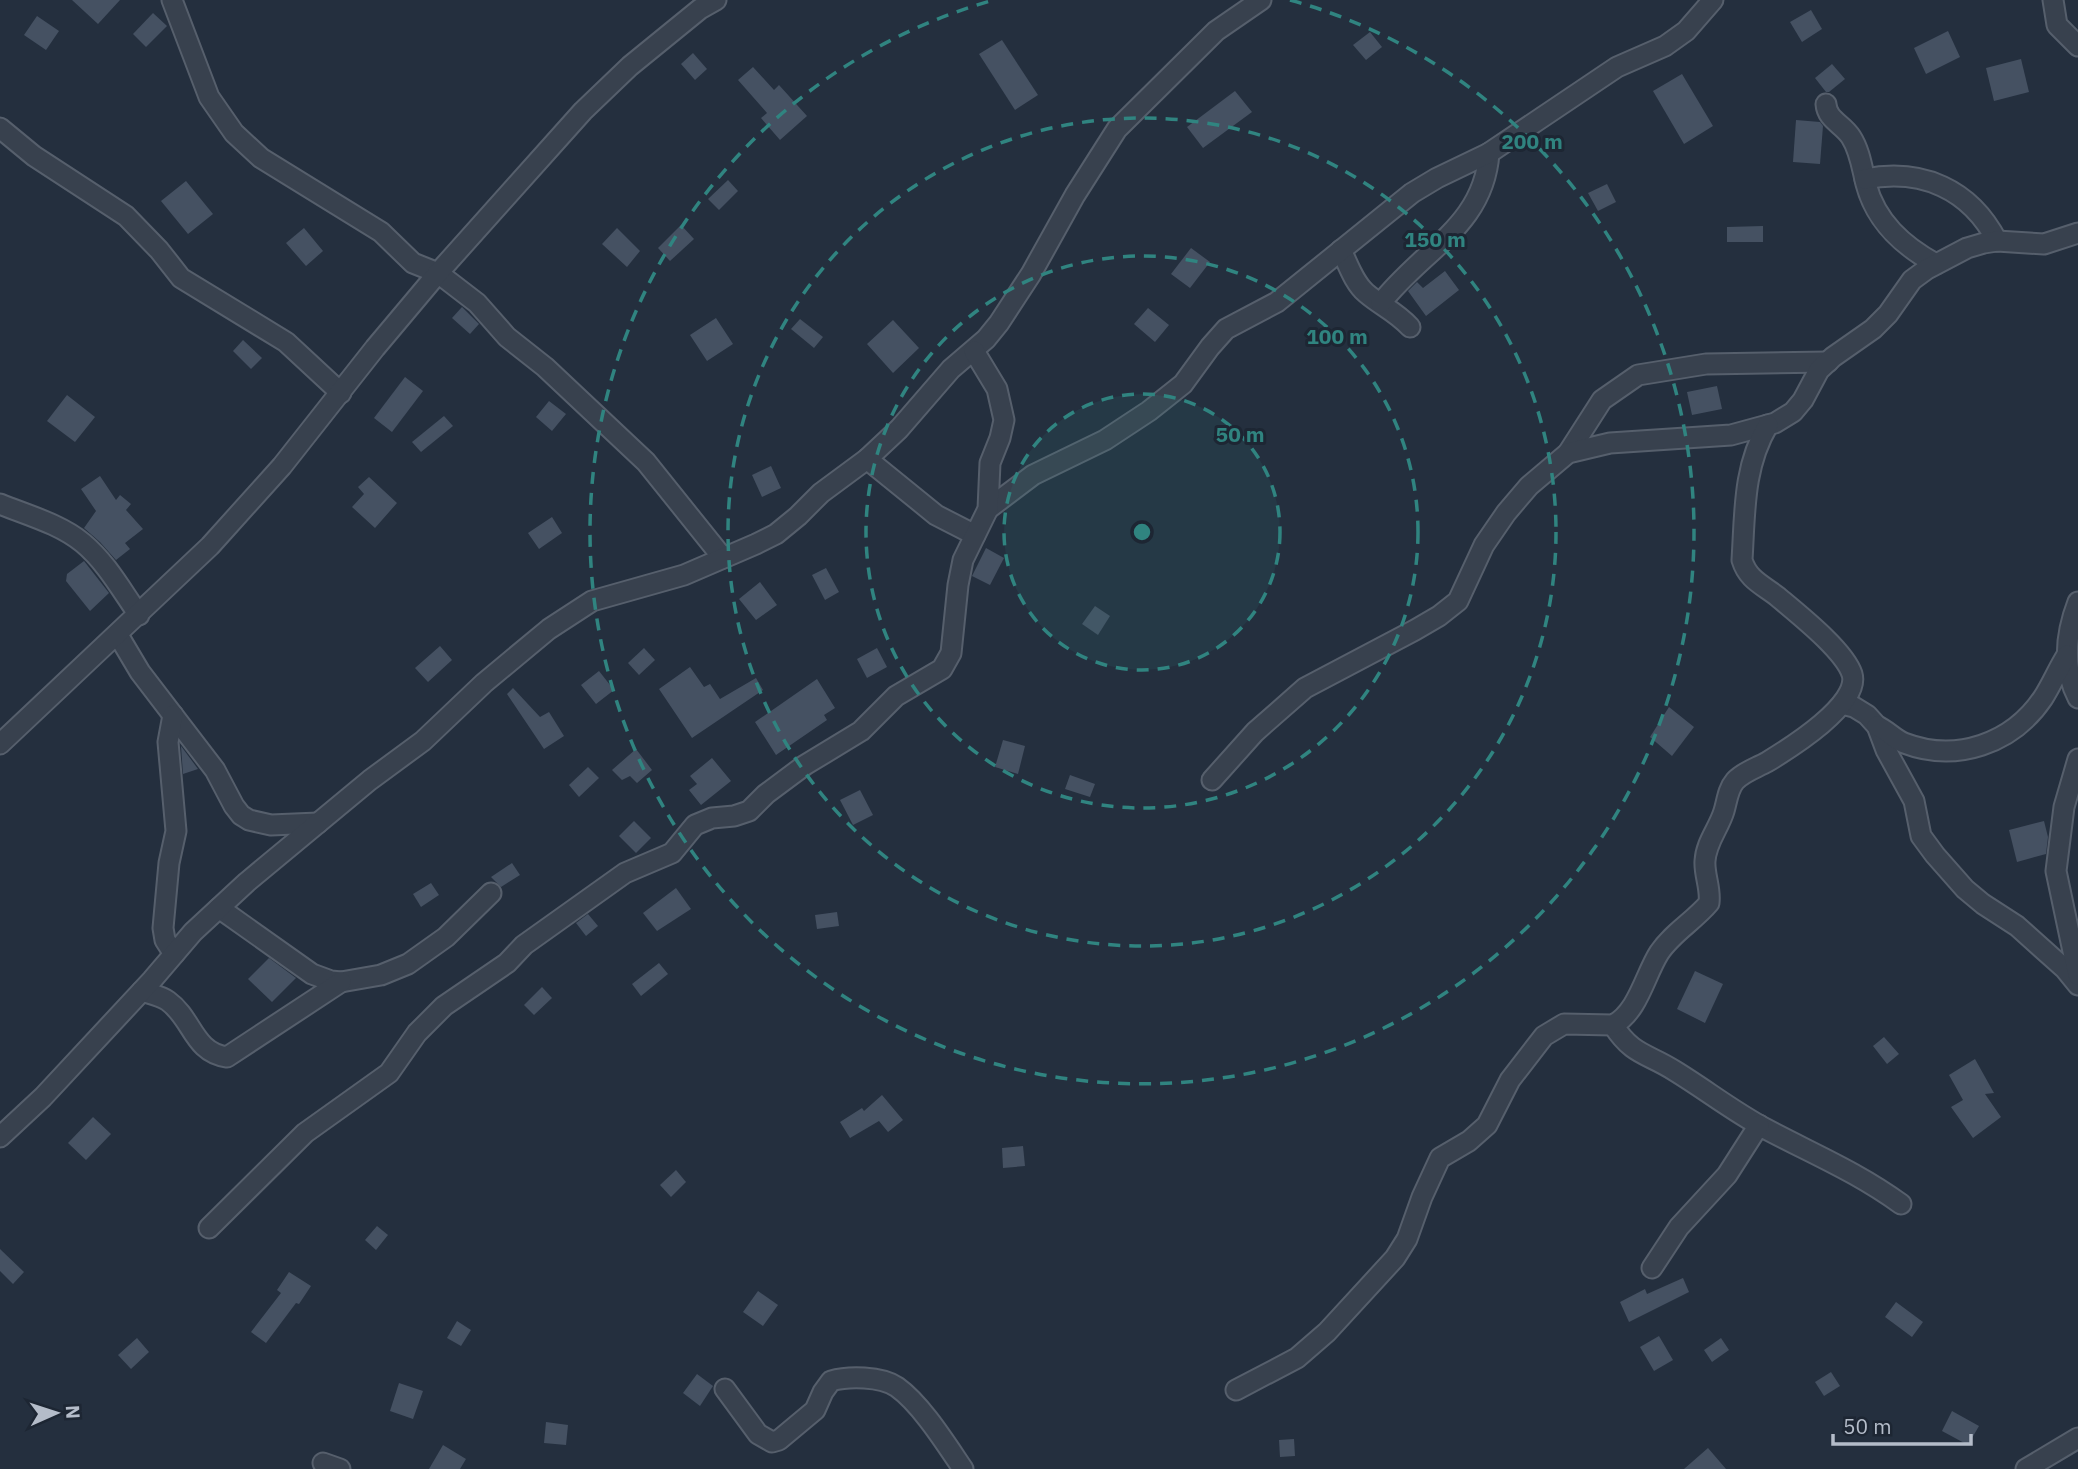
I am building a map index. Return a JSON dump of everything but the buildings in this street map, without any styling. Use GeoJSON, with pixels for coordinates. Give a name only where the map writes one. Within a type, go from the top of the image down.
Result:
{"type":"FeatureCollection","features":[{"type":"Feature","properties":{"kind":"street"},"geometry":{"type":"LineString","coordinates":[[172,0],[209,97],[234,134],[261,158],[381,232],[413,263],[438,273],[477,303],[507,337],[548,370],[646,462],[723,558]]}},
{"type":"Feature","properties":{"kind":"street"},"geometry":{"type":"LineString","coordinates":[[0,1137],[43,1097],[193,932],[318,823],[423,741],[518,654],[592,601],[684,575],[776,534],[821,493],[867,459],[899,429],[951,369],[974,351],[999,323],[1117,129],[1216,31],[1261,0]]}},
{"type":"Feature","properties":{"kind":"street"},"geometry":{"type":"LineString","coordinates":[[988,509],[1033,475],[1105,440],[1149,411],[1183,384],[1210,346],[1226,329],[1277,302],[1412,193],[1489,153],[1598,78],[1665,46],[1686,31],[1713,0]]}},
{"type":"Feature","properties":{"kind":"street"},"geometry":{"type":"LineString","coordinates":[[2053,0],[2057,25],[2078,46]]}},
{"type":"Feature","properties":{"kind":"street"},"geometry":{"type":"LineString","coordinates":[[0,744],[210,546],[282,466],[438,273],[583,111],[703,3]]}},
{"type":"Feature","properties":{"kind":"street"},"geometry":{"type":"LineString","coordinates":[[1826,103],[1827,113],[1854,142],[1876,210],[1893,233],[1919,255],[1936,264]]}},
{"type":"Feature","properties":{"kind":"street"},"geometry":{"type":"LineString","coordinates":[[0,128],[33,156],[126,216],[159,250],[181,278],[286,342],[341,393]]}},
{"type":"Feature","properties":{"kind":"street"},"geometry":{"type":"LineString","coordinates":[[1381,303],[1398,282],[1468,214],[1480,196],[1486,178],[1489,153]]}},
{"type":"Feature","properties":{"kind":"street"},"geometry":{"type":"LineString","coordinates":[[1865,179],[1901,175],[1948,187],[1972,207],[1997,241]]}},
{"type":"Feature","properties":{"kind":"street"},"geometry":{"type":"LineString","coordinates":[[1568,453],[1610,443],[1731,435],[1768,425],[1793,412],[1803,400],[1819,370],[1873,329],[1888,314],[1912,280],[1936,264],[1967,248],[1997,241],[2044,244],[2078,233]]}},
{"type":"Feature","properties":{"kind":"street"},"geometry":{"type":"LineString","coordinates":[[1340,250],[1360,287],[1396,313],[1410,327]]}},
{"type":"Feature","properties":{"kind":"street"},"geometry":{"type":"LineString","coordinates":[[209,1228],[305,1133],[389,1073],[417,1033],[444,1006],[502,967],[524,945],[625,873],[672,853],[695,825],[712,818],[734,816],[749,811],[766,794],[805,765],[862,731],[896,696],[942,669],[951,653],[963,560],[988,509],[990,463],[1000,438],[1003,411],[998,389],[974,351]]}},
{"type":"Feature","properties":{"kind":"street"},"geometry":{"type":"LineString","coordinates":[[1212,780],[1255,732],[1305,688],[1415,630],[1458,600],[1484,545],[1506,513],[1529,486],[1568,453],[1602,400],[1638,375],[1706,363],[1828,362]]}},
{"type":"Feature","properties":{"kind":"street"},"geometry":{"type":"LineString","coordinates":[[1236,1390],[1297,1358],[1327,1332],[1395,1258],[1407,1238],[1440,1158],[1478,1135],[1487,1125],[1510,1080],[1544,1036],[1564,1024],[1613,1025],[1628,1012],[1660,951],[1709,903],[1706,851],[1723,815],[1734,782],[1801,738],[1842,704],[1851,690],[1853,677],[1838,651],[1778,597],[1750,578],[1745,570],[1742,560],[1748,476],[1753,455],[1768,425]]}},
{"type":"Feature","properties":{"kind":"street"},"geometry":{"type":"LineString","coordinates":[[867,459],[936,515],[975,535]]}},
{"type":"Feature","properties":{"kind":"street"},"geometry":{"type":"LineString","coordinates":[[0,504],[54,525],[80,541],[100,561],[139,615]]}},
{"type":"Feature","properties":{"kind":"street"},"geometry":{"type":"LineString","coordinates":[[2078,602],[2073,614],[2067,655],[2070,677],[2078,698]]}},
{"type":"Feature","properties":{"kind":"street"},"geometry":{"type":"LineString","coordinates":[[118,635],[140,672],[215,770],[241,814],[249,820],[271,825],[318,823]]}},
{"type":"Feature","properties":{"kind":"street"},"geometry":{"type":"LineString","coordinates":[[1842,704],[1867,715],[1877,726],[1903,743],[1951,752],[1979,747],[1996,739],[2030,713],[2043,697],[2067,655]]}},
{"type":"Feature","properties":{"kind":"street"},"geometry":{"type":"LineString","coordinates":[[173,715],[168,741],[176,831],[169,863],[163,928],[165,940],[174,954]]}},
{"type":"Feature","properties":{"kind":"street"},"geometry":{"type":"LineString","coordinates":[[1877,726],[1886,750],[1914,801],[1921,836],[1935,855],[1965,888],[1983,904],[2017,926],[2065,969],[2078,985]]}},
{"type":"Feature","properties":{"kind":"street"},"geometry":{"type":"LineString","coordinates":[[2078,759],[2064,807],[2056,860],[2057,880],[2078,975]]}},
{"type":"Feature","properties":{"kind":"street"},"geometry":{"type":"LineString","coordinates":[[219,908],[312,974],[341,982],[381,975],[408,964],[446,937],[491,893]]}},
{"type":"Feature","properties":{"kind":"street"},"geometry":{"type":"LineString","coordinates":[[142,991],[169,1001],[185,1019],[202,1047],[216,1055],[227,1057],[341,982]]}},
{"type":"Feature","properties":{"kind":"street"},"geometry":{"type":"LineString","coordinates":[[1613,1025],[1622,1040],[1632,1049],[1663,1063],[1759,1125],[1840,1164],[1901,1204]]}},
{"type":"Feature","properties":{"kind":"street"},"geometry":{"type":"LineString","coordinates":[[1652,1268],[1685,1218],[1727,1175],[1759,1125]]}},
{"type":"Feature","properties":{"kind":"street"},"geometry":{"type":"LineString","coordinates":[[725,1389],[758,1434],[772,1442],[779,1440],[815,1410],[831,1381],[877,1380],[892,1384],[920,1411],[962,1469]]}},
{"type":"Feature","properties":{"kind":"street"},"geometry":{"type":"LineString","coordinates":[[2026,1469],[2078,1438]]}}]}
